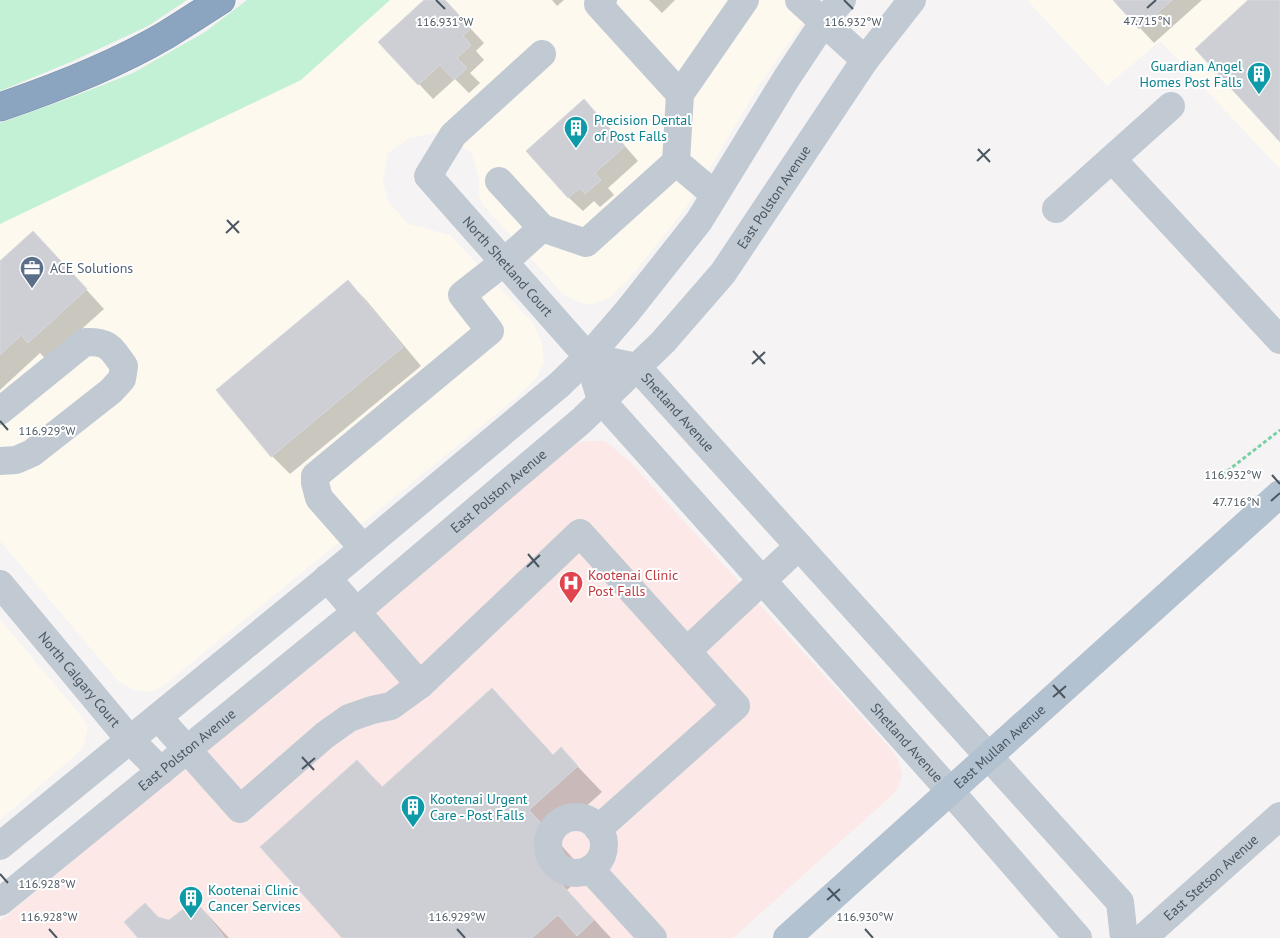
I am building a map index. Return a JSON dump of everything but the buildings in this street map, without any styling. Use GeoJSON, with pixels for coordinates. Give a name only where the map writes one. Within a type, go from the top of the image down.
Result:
{"type":"FeatureCollection","features":[{"type":"Feature","properties":{"kind":"highway"},"geometry":{"type":"LineString","coordinates":[[0,107],[45,92],[108,64],[164,36],[221,0]]}},
{"type":"Feature","properties":{"kind":"main road","name":"East Mullan Avenue"},"geometry":{"type":"LineString","coordinates":[[787,938],[1280,494]]}},
{"type":"Feature","properties":{"kind":"street"},"geometry":{"type":"LineString","coordinates":[[603,0],[598,4],[680,94]]}},
{"type":"Feature","properties":{"kind":"street"},"geometry":{"type":"LineString","coordinates":[[499,181],[542,228],[586,243],[676,162],[680,94],[745,0]]}},
{"type":"Feature","properties":{"kind":"street"},"geometry":{"type":"LineString","coordinates":[[799,0],[824,21],[864,60]]}},
{"type":"Feature","properties":{"kind":"street"},"geometry":{"type":"LineString","coordinates":[[0,846],[327,578],[559,385],[588,357],[627,312],[699,222],[714,194],[824,21],[842,0]]}},
{"type":"Feature","properties":{"kind":"street","name":"East Polston Avenue"},"geometry":{"type":"LineString","coordinates":[[0,902],[357,612],[573,427],[663,342],[723,273],[864,60],[912,0]]}},
{"type":"Feature","properties":{"kind":"street","name":"North Shetland Court"},"geometry":{"type":"LineString","coordinates":[[542,54],[453,135],[428,176],[588,357]]}},
{"type":"Feature","properties":{"kind":"street"},"geometry":{"type":"LineString","coordinates":[[1056,209],[1171,106]]}},
{"type":"Feature","properties":{"kind":"street"},"geometry":{"type":"LineString","coordinates":[[1112,159],[1280,340]]}},
{"type":"Feature","properties":{"kind":"street"},"geometry":{"type":"LineString","coordinates":[[676,162],[714,194]]}},
{"type":"Feature","properties":{"kind":"street"},"geometry":{"type":"LineString","coordinates":[[363,548],[319,498],[315,476],[490,331],[462,295],[504,262],[542,228]]}},
{"type":"Feature","properties":{"kind":"street"},"geometry":{"type":"LineString","coordinates":[[0,411],[85,342],[99,341],[111,348],[124,366],[122,378],[111,391],[32,453],[16,460],[0,461]]}},
{"type":"Feature","properties":{"kind":"street","name":"Shetland Avenue"},"geometry":{"type":"LineString","coordinates":[[1078,938],[951,792],[601,400],[588,357],[637,367],[1120,902],[1124,938]]}},
{"type":"Feature","properties":{"kind":"street"},"geometry":{"type":"LineString","coordinates":[[158,717],[240,809],[326,735],[349,718],[391,706],[420,685],[580,533],[736,706],[598,829]]}},
{"type":"Feature","properties":{"kind":"street"},"geometry":{"type":"LineString","coordinates":[[687,652],[799,546]]}},
{"type":"Feature","properties":{"kind":"street"},"geometry":{"type":"LineString","coordinates":[[327,578],[420,685]]}},
{"type":"Feature","properties":{"kind":"street","name":"North Calgary Court"},"geometry":{"type":"LineString","coordinates":[[0,584],[130,740],[160,771]]}},
{"type":"Feature","properties":{"kind":"street","name":"East Stetson Avenue"},"geometry":{"type":"LineString","coordinates":[[1143,938],[1280,816]]}},
{"type":"Feature","properties":{"kind":"street"},"geometry":{"type":"LineString","coordinates":[[574,817],[584,818],[592,822],[602,837],[604,846],[602,855],[590,869],[572,873],[556,865],[551,857],[548,848],[552,831],[566,819],[574,817]]}},
{"type":"Feature","properties":{"kind":"street"},"geometry":{"type":"LineString","coordinates":[[590,869],[653,938]]}},
{"type":"Feature","properties":{"kind":"path"},"geometry":{"type":"LineString","coordinates":[[1217,479],[1280,430]]}},
{"type":"Feature","properties":{"kind":"shaded area"},"geometry":{"type":"Polygon","coordinates":[[[390,0],[821,0],[760,84],[686,208],[629,279],[609,298],[590,305],[578,302],[564,295],[482,204],[479,195],[479,180],[472,154],[456,142],[434,133],[409,138],[388,153],[383,181],[388,201],[408,224],[450,235],[533,323],[542,342],[544,363],[536,378],[517,397],[162,687],[144,692],[132,689],[119,682],[0,541],[0,224],[301,80],[390,0]]]}},
{"type":"Feature","properties":{"kind":"shaded area"},"geometry":{"type":"Polygon","coordinates":[[[1027,0],[1280,0],[1280,169],[1160,41],[1107,86],[1027,0]]]}},
{"type":"Feature","properties":{"kind":"shaded area","name":"Kootenai Clinic Post Falls"},"geometry":{"type":"Polygon","coordinates":[[[605,441],[630,462],[889,747],[898,760],[902,775],[898,788],[891,796],[733,938],[0,938],[0,921],[577,443],[605,441]]]}},
{"type":"Feature","properties":{"kind":"shaded area"},"geometry":{"type":"Polygon","coordinates":[[[0,619],[83,718],[88,728],[84,746],[73,758],[0,820],[0,619]]]}},
{"type":"Feature","properties":{"kind":"green space"},"geometry":{"type":"Polygon","coordinates":[[[0,0],[187,0],[148,26],[73,61],[0,91],[0,0]]]}},
{"type":"Feature","properties":{"kind":"green space"},"geometry":{"type":"Polygon","coordinates":[[[247,0],[390,0],[301,80],[0,224],[0,123],[133,73],[205,32],[247,0]]]}},
{"type":"Feature","properties":{"kind":"place","name":"Guardian Angel Homes Post Falls"},"geometry":{"type":"Point","coordinates":[1259,95]}},
{"type":"Feature","properties":{"kind":"place","name":"Precision Dental of Post Falls"},"geometry":{"type":"Point","coordinates":[576,149]}},
{"type":"Feature","properties":{"kind":"place","name":"ACE Solutions"},"geometry":{"type":"Point","coordinates":[32,289]}},
{"type":"Feature","properties":{"kind":"place","name":"Kootenai Clinic Post Falls"},"geometry":{"type":"Point","coordinates":[571,604]}},
{"type":"Feature","properties":{"kind":"place","name":"Kootenai Urgent Care - Post Falls"},"geometry":{"type":"Point","coordinates":[413,828]}},
{"type":"Feature","properties":{"kind":"place","name":"Kootenai Clinic Cancer Services"},"geometry":{"type":"Point","coordinates":[191,919]}}]}
